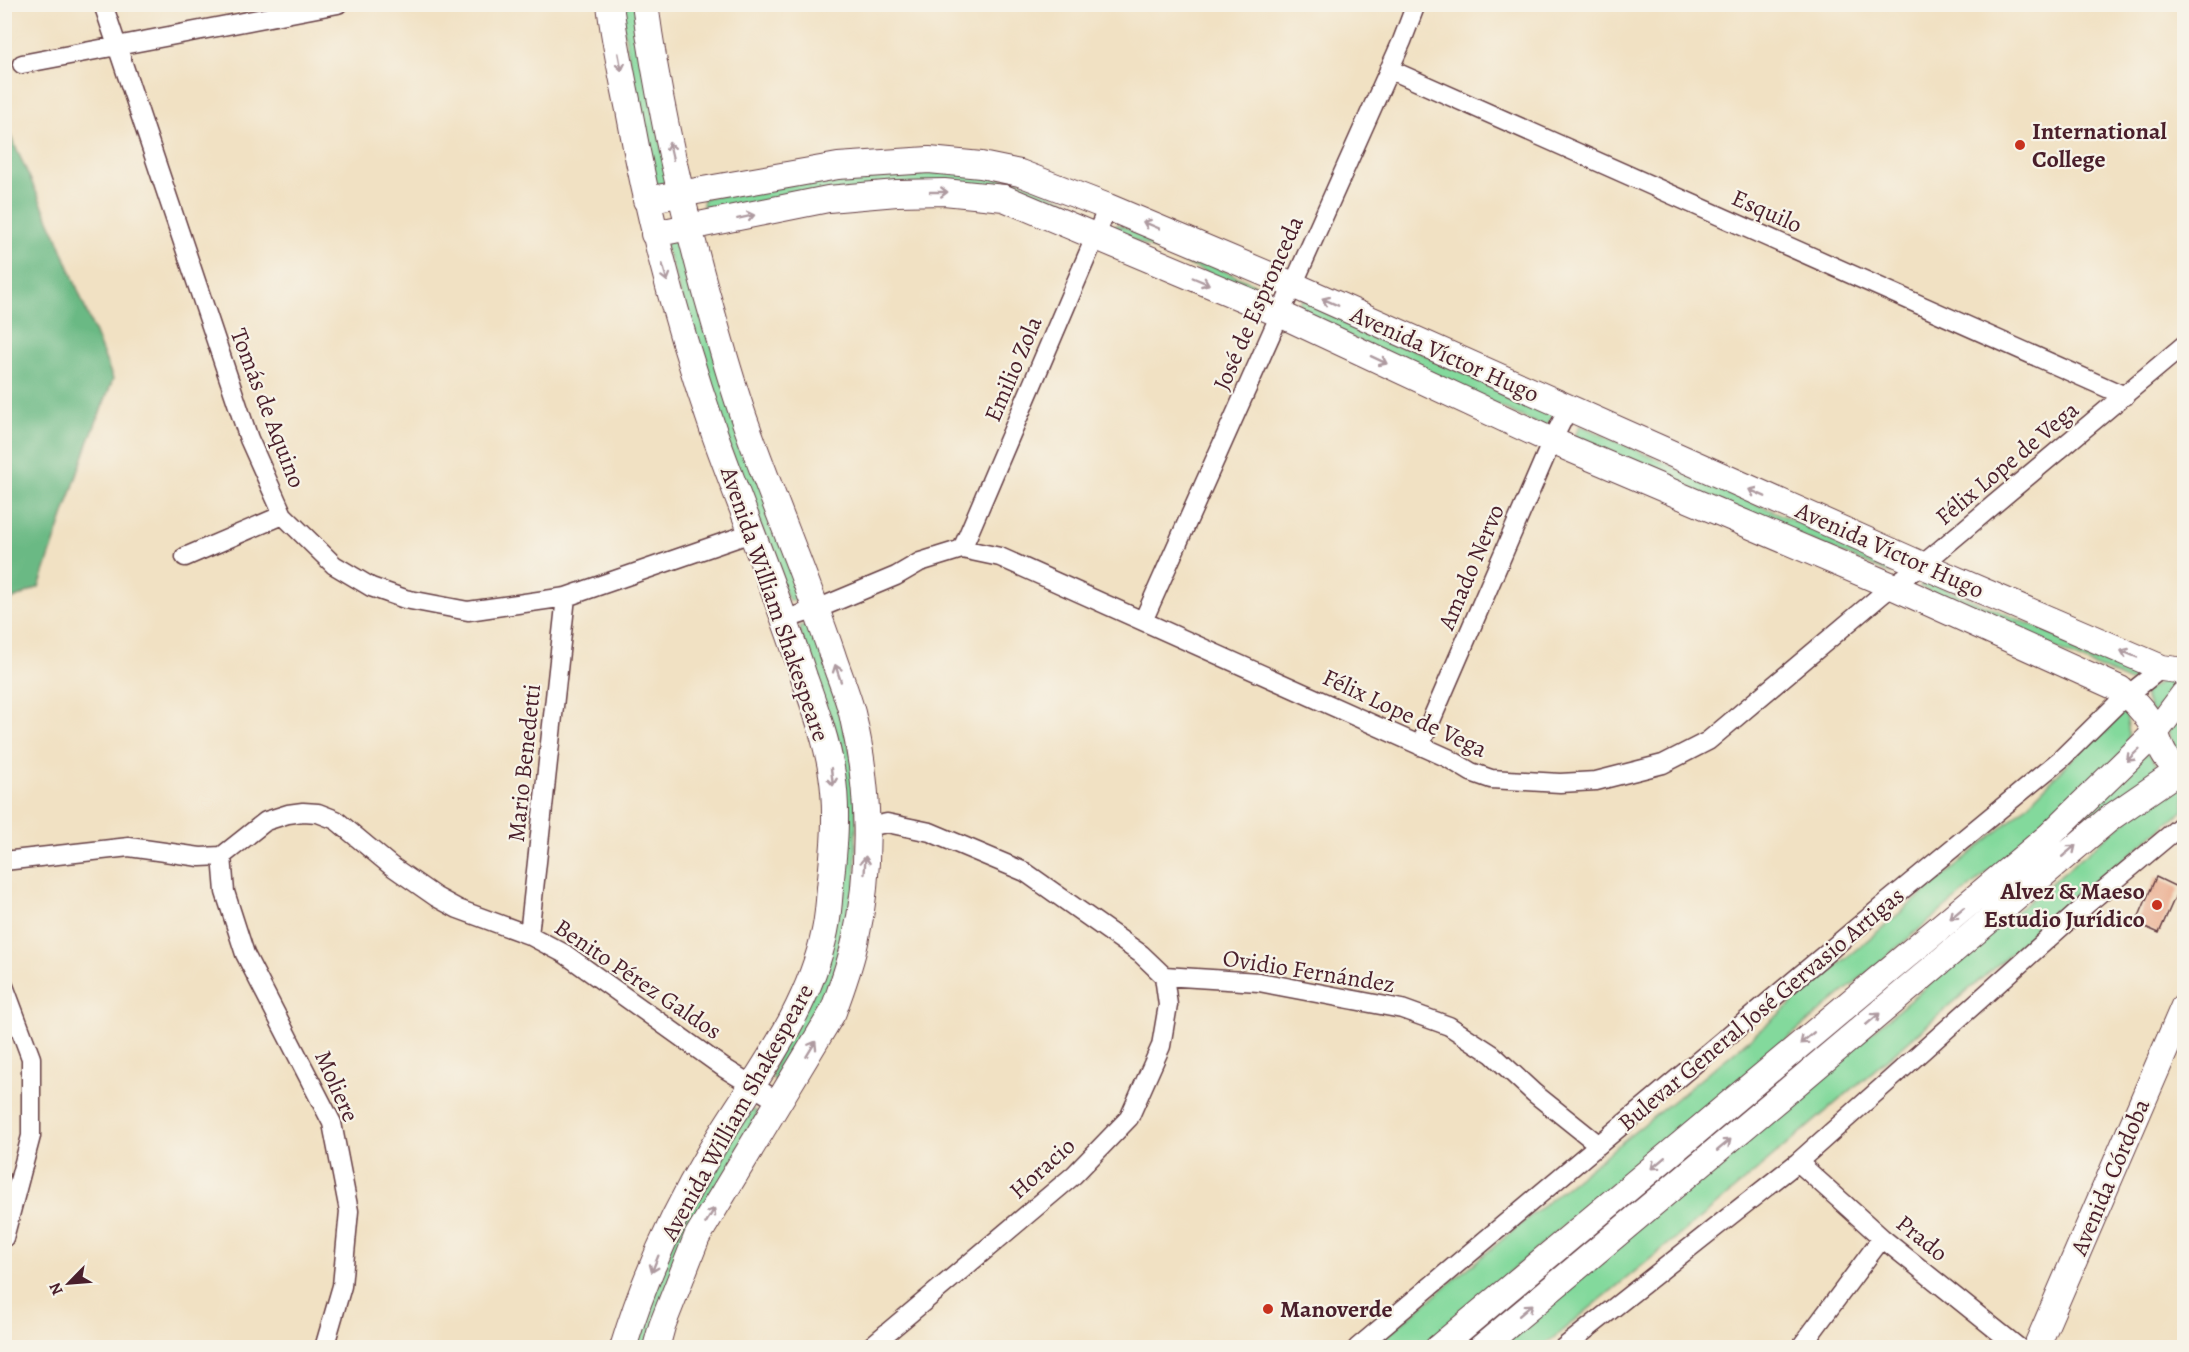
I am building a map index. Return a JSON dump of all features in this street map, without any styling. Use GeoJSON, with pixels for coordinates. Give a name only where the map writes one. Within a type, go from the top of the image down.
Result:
{"type":"FeatureCollection","features":[{"type":"Feature","properties":{"kind":"street","name":"Tomás de Aquino"},"geometry":{"type":"LineString","coordinates":[[103,4],[249,439],[283,515],[334,565],[371,587],[405,599],[468,611],[566,597],[751,533]]}},
{"type":"Feature","properties":{"kind":"street"},"geometry":{"type":"LineString","coordinates":[[22,64],[119,48],[338,4]]}},
{"type":"Feature","properties":{"kind":"street","name":"Avenida William Shakespeare"},"geometry":{"type":"LineString","coordinates":[[610,4],[654,234],[690,362],[751,533],[786,619],[818,720],[832,773],[836,829],[826,929],[816,966],[801,1003],[753,1086],[712,1149],[670,1227],[632,1319],[623,1347]]}},
{"type":"Feature","properties":{"kind":"street","name":"Avenida William Shakespeare"},"geometry":{"type":"LineString","coordinates":[[645,4],[662,110],[689,229],[747,428],[817,609],[852,713],[862,770],[867,826],[864,890],[856,941],[833,1012],[697,1238],[656,1347]]}},
{"type":"Feature","properties":{"kind":"street","name":"José de Espronceda"},"geometry":{"type":"LineString","coordinates":[[1143,621],[1416,4]]}},
{"type":"Feature","properties":{"kind":"street","name":"Esquilo"},"geometry":{"type":"LineString","coordinates":[[1389,69],[2125,396]]}},
{"type":"Feature","properties":{"kind":"street","name":"Avenida Víctor Hugo"},"geometry":{"type":"LineString","coordinates":[[646,200],[838,166],[929,160],[981,165],[1020,173],[1108,207],[1293,285],[1922,565],[2173,669]]}},
{"type":"Feature","properties":{"kind":"street","name":"Avenida Víctor Hugo"},"geometry":{"type":"LineString","coordinates":[[654,234],[689,229],[828,199],[897,193],[944,192],[1004,198],[1280,314],[1552,441],[1892,586],[2120,689],[2146,715],[2165,758],[2172,764],[2183,768]]}},
{"type":"Feature","properties":{"kind":"street","name":"Emilio Zola"},"geometry":{"type":"LineString","coordinates":[[962,549],[1108,207]]}},
{"type":"Feature","properties":{"kind":"street","name":"Félix Lope de Vega"},"geometry":{"type":"LineString","coordinates":[[786,619],[817,609],[896,576],[920,562],[962,549],[1000,557],[1448,758],[1471,772],[1491,779],[1524,782],[1596,781],[1663,764],[1708,741],[2184,345]]}},
{"type":"Feature","properties":{"kind":"street","name":"Amado Nervo"},"geometry":{"type":"LineString","coordinates":[[1420,746],[1568,409]]}},
{"type":"Feature","properties":{"kind":"street"},"geometry":{"type":"LineString","coordinates":[[184,557],[283,515]]}},
{"type":"Feature","properties":{"kind":"street","name":"Mario Benedetti"},"geometry":{"type":"LineString","coordinates":[[529,935],[566,597]]}},
{"type":"Feature","properties":{"kind":"street","name":"Bulevar General José Gervasio Artigas"},"geometry":{"type":"LineString","coordinates":[[1357,1347],[2061,759],[2120,702],[2173,669]]}},
{"type":"Feature","properties":{"kind":"street"},"geometry":{"type":"LineString","coordinates":[[1438,1347],[2049,836],[2155,733],[2184,694]]}},
{"type":"Feature","properties":{"kind":"street"},"geometry":{"type":"LineString","coordinates":[[1481,1347],[1785,1094],[2110,818],[2183,768]]}},
{"type":"Feature","properties":{"kind":"street","name":"Benito Pérez Galdos"},"geometry":{"type":"LineString","coordinates":[[222,856],[266,821],[303,812],[318,813],[336,819],[390,865],[436,897],[458,909],[529,935],[565,954],[724,1068],[779,1102]]}},
{"type":"Feature","properties":{"kind":"street"},"geometry":{"type":"LineString","coordinates":[[867,826],[888,823],[930,832],[1025,872],[1141,954],[1164,976]]}},
{"type":"Feature","properties":{"kind":"street"},"geometry":{"type":"LineString","coordinates":[[1563,1347],[1798,1162],[2087,904],[2184,823]]}},
{"type":"Feature","properties":{"kind":"street"},"geometry":{"type":"LineString","coordinates":[[4,861],[129,846],[200,856],[222,856]]}},
{"type":"Feature","properties":{"kind":"street","name":"Moliere"},"geometry":{"type":"LineString","coordinates":[[222,856],[225,892],[245,954],[332,1123],[349,1210],[342,1286],[324,1347]]}},
{"type":"Feature","properties":{"kind":"street","name":"Ovidio Fernández"},"geometry":{"type":"LineString","coordinates":[[1164,976],[1259,982],[1402,1009],[1449,1026],[1492,1054],[1534,1093],[1599,1145]]}},
{"type":"Feature","properties":{"kind":"street","name":"Horacio"},"geometry":{"type":"LineString","coordinates":[[869,1347],[1074,1175],[1128,1118],[1161,1046],[1168,1005],[1164,976]]}},
{"type":"Feature","properties":{"kind":"street"},"geometry":{"type":"LineString","coordinates":[[4,986],[31,1058],[31,1136],[4,1238]]}},
{"type":"Feature","properties":{"kind":"street","name":"Avenida Córdoba"},"geometry":{"type":"LineString","coordinates":[[2036,1347],[2184,1006]]}},
{"type":"Feature","properties":{"kind":"street","name":"Prado"},"geometry":{"type":"LineString","coordinates":[[1798,1162],[1882,1238],[2019,1347]]}},
{"type":"Feature","properties":{"kind":"street"},"geometry":{"type":"LineString","coordinates":[[1800,1347],[1882,1238]]}},
{"type":"Feature","properties":{"kind":"green space"},"geometry":{"type":"Polygon","coordinates":[[[619,5],[636,5],[668,183],[653,186],[619,5]]]}},
{"type":"Feature","properties":{"kind":"green space"},"geometry":{"type":"Polygon","coordinates":[[[4,122],[57,237],[113,379],[87,446],[39,587],[5,603],[4,122]]]}},
{"type":"Feature","properties":{"kind":"green space"},"geometry":{"type":"Polygon","coordinates":[[[940,169],[1020,180],[1096,216],[1092,225],[1015,196],[707,213],[703,206],[704,198],[852,174],[940,169]]]}},
{"type":"Feature","properties":{"kind":"green space"},"geometry":{"type":"Polygon","coordinates":[[[1118,224],[1270,291],[1266,299],[1111,230],[1118,224]]]}},
{"type":"Feature","properties":{"kind":"green space"},"geometry":{"type":"Polygon","coordinates":[[[682,237],[800,597],[794,600],[789,601],[724,435],[664,241],[682,237]]]}},
{"type":"Feature","properties":{"kind":"green space"},"geometry":{"type":"Polygon","coordinates":[[[1302,299],[1554,413],[1546,428],[1296,312],[1302,299]]]}},
{"type":"Feature","properties":{"kind":"green space"},"geometry":{"type":"Polygon","coordinates":[[[1580,425],[1894,565],[1894,570],[1891,574],[1573,440],[1580,425]]]}},
{"type":"Feature","properties":{"kind":"green space"},"geometry":{"type":"Polygon","coordinates":[[[1923,579],[2141,671],[2142,677],[2130,682],[1920,587],[1923,579]]]}},
{"type":"Feature","properties":{"kind":"green space"},"geometry":{"type":"Polygon","coordinates":[[[810,623],[815,626],[856,770],[856,888],[826,1011],[776,1082],[771,1075],[839,886],[800,626],[810,623]]]}},
{"type":"Feature","properties":{"kind":"green space"},"geometry":{"type":"Polygon","coordinates":[[[2166,678],[2179,683],[2154,713],[2151,712],[2144,693],[2166,678]]]}},
{"type":"Feature","properties":{"kind":"green space"},"geometry":{"type":"Polygon","coordinates":[[[2125,706],[2129,735],[2125,749],[2093,783],[1640,1161],[1422,1347],[1372,1348],[1557,1194],[1728,1057],[2018,814],[2125,706]]]}},
{"type":"Feature","properties":{"kind":"green space"},"geometry":{"type":"Polygon","coordinates":[[[2184,708],[2184,753],[2176,752],[2168,731],[2184,708]]]}},
{"type":"Feature","properties":{"kind":"green space"},"geometry":{"type":"Polygon","coordinates":[[[2148,752],[2161,770],[1460,1347],[1452,1348],[2148,752]]]}},
{"type":"Feature","properties":{"kind":"green space"},"geometry":{"type":"Polygon","coordinates":[[[2184,782],[2184,810],[2050,920],[1714,1207],[1542,1347],[1492,1348],[2135,813],[2184,782]]]}},
{"type":"Feature","properties":{"kind":"green space"},"geometry":{"type":"Polygon","coordinates":[[[753,1110],[758,1112],[649,1347],[630,1348],[676,1228],[747,1112],[753,1110]]]}},
{"type":"Feature","properties":{"kind":"building","name":"Alvez & Maeso Estudio Jurídico"},"geometry":{"type":"Polygon","coordinates":[[[2156,877],[2179,888],[2159,933],[2136,923],[2156,877]]]}},
{"type":"Feature","properties":{"kind":"place","name":"International College"},"geometry":{"type":"Point","coordinates":[2020,145]}},
{"type":"Feature","properties":{"kind":"place","name":"Alvez & Maeso Estudio Jurídico"},"geometry":{"type":"Point","coordinates":[2157,905]}},
{"type":"Feature","properties":{"kind":"place","name":"Manoverde"},"geometry":{"type":"Point","coordinates":[1268,1309]}}]}
